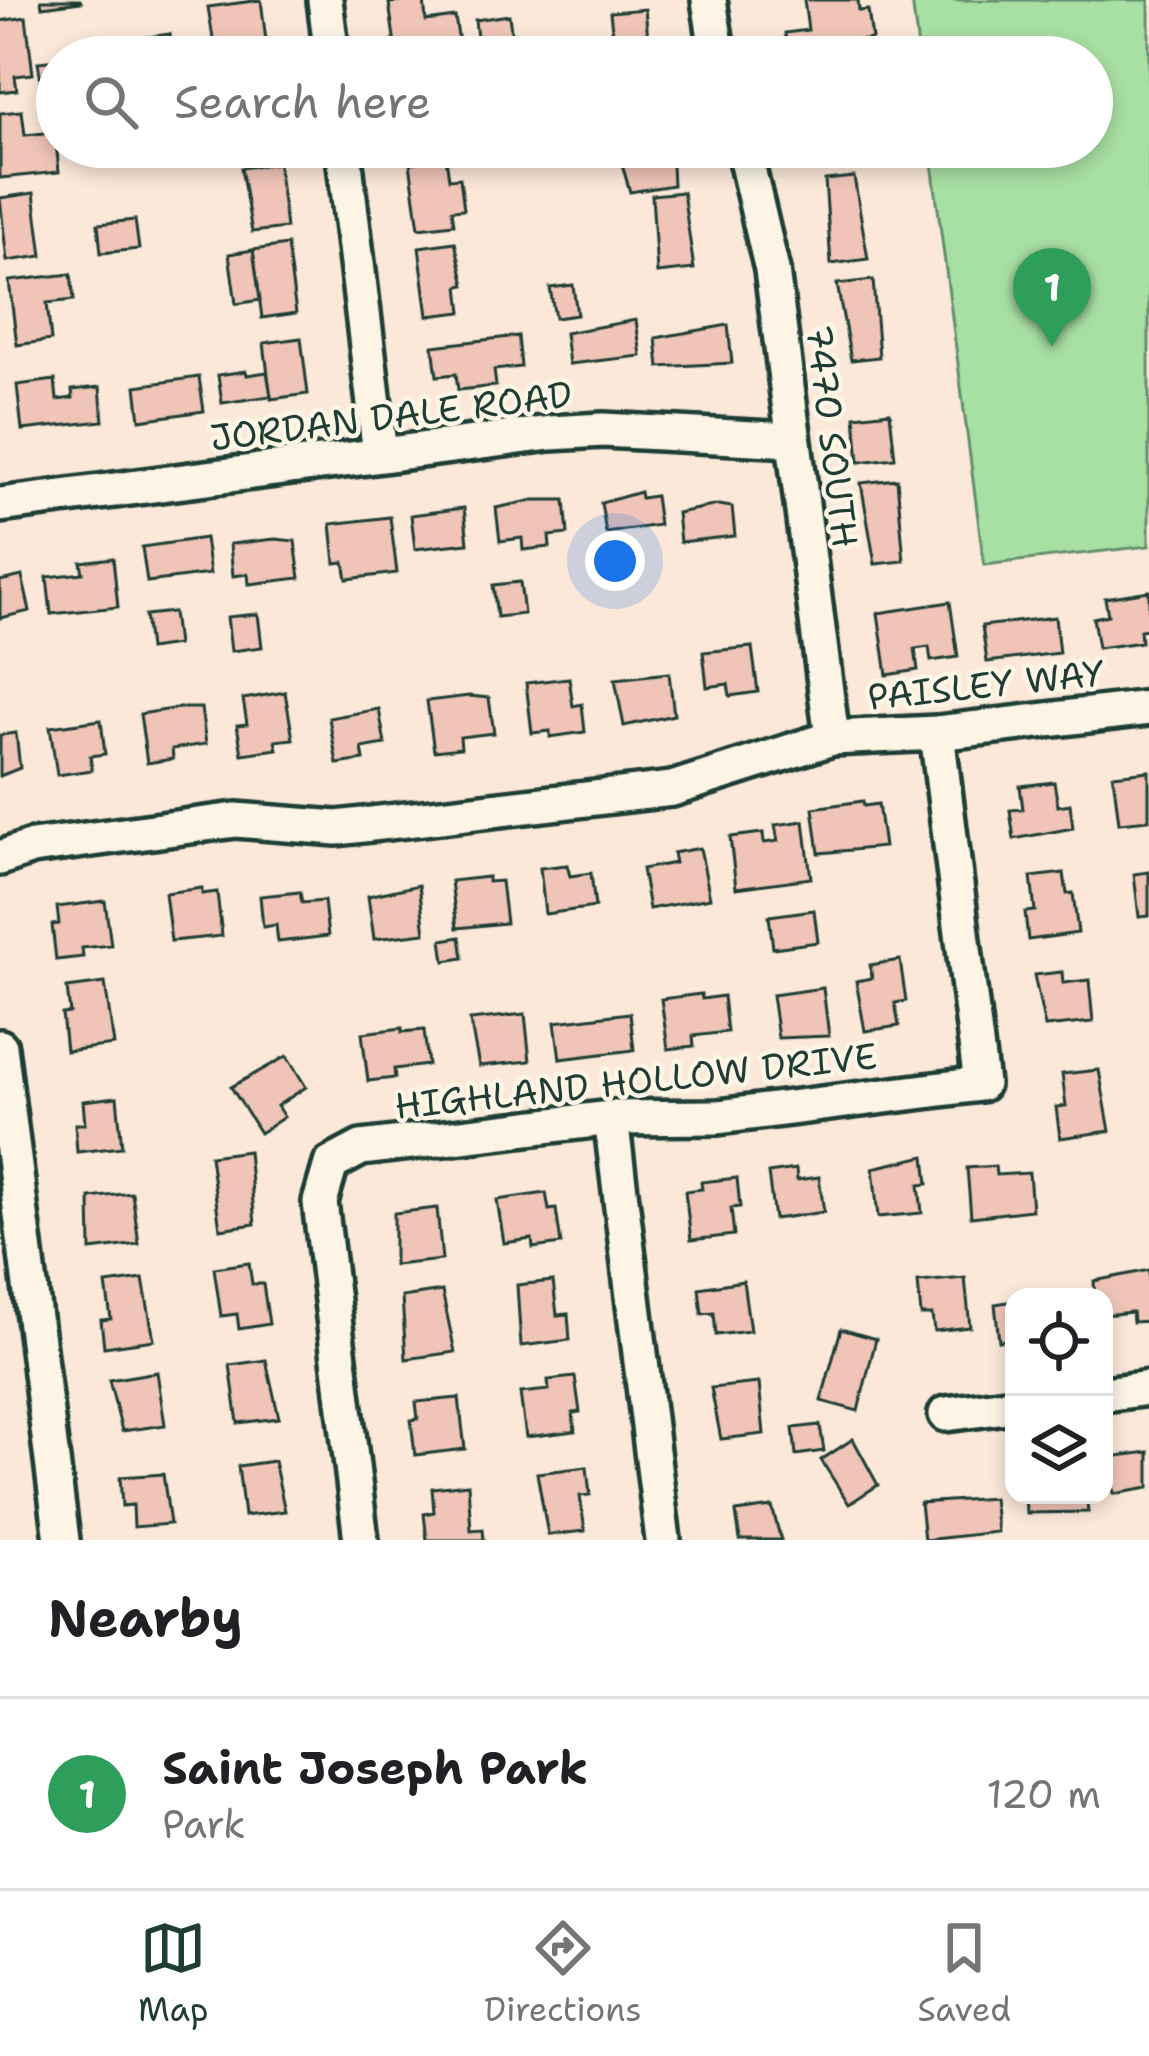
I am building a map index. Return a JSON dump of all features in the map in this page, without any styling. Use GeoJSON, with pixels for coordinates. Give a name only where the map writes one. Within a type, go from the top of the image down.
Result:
{"type":"FeatureCollection","features":[{"type":"Feature","properties":{"kind":"street"},"geometry":{"type":"LineString","coordinates":[[325,0],[329,36]]}},
{"type":"Feature","properties":{"kind":"street"},"geometry":{"type":"LineString","coordinates":[[709,0],[715,36]]}},
{"type":"Feature","properties":{"kind":"street"},"geometry":{"type":"LineString","coordinates":[[346,168],[380,454]]}},
{"type":"Feature","properties":{"kind":"street","name":"7470 SOUTH"},"geometry":{"type":"LineString","coordinates":[[747,168],[772,270],[832,738]]}},
{"type":"Feature","properties":{"kind":"street","name":"JORDAN DALE ROAD"},"geometry":{"type":"LineString","coordinates":[[0,505],[380,454],[603,430],[793,440]]}},
{"type":"Feature","properties":{"kind":"street","name":"PAISLEY WAY"},"geometry":{"type":"LineString","coordinates":[[0,859],[32,847],[236,820],[337,828],[673,789],[832,738],[937,734],[1149,708]]}},
{"type":"Feature","properties":{"kind":"street","name":"HIGHLAND HOLLOW DRIVE"},"geometry":{"type":"LineString","coordinates":[[361,1540],[320,1202],[331,1164],[361,1148],[611,1118],[718,1117],[981,1084],[937,734]]}},
{"type":"Feature","properties":{"kind":"street"},"geometry":{"type":"LineString","coordinates":[[0,1047],[62,1540]]}},
{"type":"Feature","properties":{"kind":"street"},"geometry":{"type":"LineString","coordinates":[[611,1118],[663,1540]]}},
{"type":"Feature","properties":{"kind":"street"},"geometry":{"type":"LineString","coordinates":[[1113,1393],[1149,1388]]}},
{"type":"Feature","properties":{"kind":"street"},"geometry":{"type":"LineString","coordinates":[[946,1414],[1005,1407]]}},
{"type":"Feature","properties":{"kind":"green space"},"geometry":{"type":"Polygon","coordinates":[[[912,0],[1149,0],[1149,546],[984,565],[933,168],[1113,168],[1113,36],[916,36],[912,0]]]}},
{"type":"Feature","properties":{"kind":"building"},"geometry":{"type":"Polygon","coordinates":[[[41,0],[80,0],[81,2],[42,7],[41,0]]]}},
{"type":"Feature","properties":{"kind":"building"},"geometry":{"type":"Polygon","coordinates":[[[261,0],[265,36],[213,36],[208,7],[261,0]]]}},
{"type":"Feature","properties":{"kind":"building"},"geometry":{"type":"Polygon","coordinates":[[[424,0],[426,21],[455,17],[458,36],[394,36],[389,3],[424,0]]]}},
{"type":"Feature","properties":{"kind":"building"},"geometry":{"type":"Polygon","coordinates":[[[804,0],[858,0],[859,11],[868,10],[872,36],[785,36],[808,30],[804,0]]]}},
{"type":"Feature","properties":{"kind":"building"},"geometry":{"type":"Polygon","coordinates":[[[645,9],[648,36],[613,36],[610,12],[645,9]]]}},
{"type":"Feature","properties":{"kind":"building"},"geometry":{"type":"Polygon","coordinates":[[[509,15],[512,36],[477,36],[475,20],[509,15]]]}},
{"type":"Feature","properties":{"kind":"building"},"geometry":{"type":"Polygon","coordinates":[[[26,17],[33,74],[15,76],[17,90],[0,92],[0,21],[26,17]]]}},
{"type":"Feature","properties":{"kind":"building"},"geometry":{"type":"Polygon","coordinates":[[[22,111],[25,135],[36,134],[36,168],[59,168],[59,172],[0,178],[0,113],[22,111]]]}},
{"type":"Feature","properties":{"kind":"building"},"geometry":{"type":"Polygon","coordinates":[[[241,168],[279,168],[286,228],[252,232],[241,168]]]}},
{"type":"Feature","properties":{"kind":"building"},"geometry":{"type":"Polygon","coordinates":[[[411,168],[447,168],[449,179],[460,178],[464,209],[452,210],[454,224],[419,228],[411,168]]]}},
{"type":"Feature","properties":{"kind":"building"},"geometry":{"type":"Polygon","coordinates":[[[623,168],[672,168],[673,185],[630,192],[623,168]]]}},
{"type":"Feature","properties":{"kind":"building"},"geometry":{"type":"Polygon","coordinates":[[[854,177],[868,259],[831,264],[825,180],[854,177]]]}},
{"type":"Feature","properties":{"kind":"building"},"geometry":{"type":"Polygon","coordinates":[[[683,192],[694,269],[657,273],[652,195],[683,192]]]}},
{"type":"Feature","properties":{"kind":"building"},"geometry":{"type":"Polygon","coordinates":[[[34,193],[42,256],[7,261],[0,198],[34,193]]]}},
{"type":"Feature","properties":{"kind":"building"},"geometry":{"type":"Polygon","coordinates":[[[135,220],[139,249],[101,253],[98,224],[135,220]]]}},
{"type":"Feature","properties":{"kind":"building"},"geometry":{"type":"Polygon","coordinates":[[[455,242],[465,285],[459,286],[462,312],[428,316],[419,247],[455,242]]]}},
{"type":"Feature","properties":{"kind":"building"},"geometry":{"type":"Polygon","coordinates":[[[287,245],[296,313],[262,318],[253,250],[287,245]]]}},
{"type":"Feature","properties":{"kind":"building"},"geometry":{"type":"Polygon","coordinates":[[[253,250],[260,300],[236,304],[229,254],[253,250]]]}},
{"type":"Feature","properties":{"kind":"building"},"geometry":{"type":"Polygon","coordinates":[[[71,274],[74,300],[47,303],[51,340],[17,345],[9,281],[71,274]]]}},
{"type":"Feature","properties":{"kind":"building"},"geometry":{"type":"Polygon","coordinates":[[[873,280],[879,357],[851,360],[837,284],[873,280]]]}},
{"type":"Feature","properties":{"kind":"building"},"geometry":{"type":"Polygon","coordinates":[[[573,285],[577,315],[555,318],[550,288],[573,285]]]}},
{"type":"Feature","properties":{"kind":"building"},"geometry":{"type":"Polygon","coordinates":[[[636,320],[641,356],[569,364],[565,333],[636,320]]]}},
{"type":"Feature","properties":{"kind":"building"},"geometry":{"type":"Polygon","coordinates":[[[728,325],[732,363],[659,367],[656,338],[728,325]]]}},
{"type":"Feature","properties":{"kind":"building"},"geometry":{"type":"Polygon","coordinates":[[[518,336],[521,367],[494,370],[496,386],[458,390],[456,374],[437,376],[433,346],[518,336]]]}},
{"type":"Feature","properties":{"kind":"building"},"geometry":{"type":"Polygon","coordinates":[[[301,338],[308,394],[271,399],[264,343],[301,338]]]}},
{"type":"Feature","properties":{"kind":"building"},"geometry":{"type":"Polygon","coordinates":[[[246,371],[247,375],[267,372],[271,396],[222,403],[218,375],[246,371]]]}},
{"type":"Feature","properties":{"kind":"building"},"geometry":{"type":"Polygon","coordinates":[[[199,377],[204,411],[140,420],[136,386],[199,377]]]}},
{"type":"Feature","properties":{"kind":"building"},"geometry":{"type":"Polygon","coordinates":[[[55,380],[57,400],[73,398],[72,390],[100,387],[103,421],[22,430],[17,385],[55,380]]]}},
{"type":"Feature","properties":{"kind":"building"},"geometry":{"type":"Polygon","coordinates":[[[890,412],[895,458],[859,462],[855,416],[890,412]]]}},
{"type":"Feature","properties":{"kind":"building"},"geometry":{"type":"Polygon","coordinates":[[[897,479],[904,561],[875,564],[861,483],[897,479]]]}},
{"type":"Feature","properties":{"kind":"building"},"geometry":{"type":"Polygon","coordinates":[[[640,492],[641,498],[655,496],[659,525],[606,533],[601,503],[640,492]]]}},
{"type":"Feature","properties":{"kind":"building"},"geometry":{"type":"Polygon","coordinates":[[[565,500],[568,534],[549,536],[550,547],[523,550],[522,538],[500,541],[496,508],[565,500]]]}},
{"type":"Feature","properties":{"kind":"building"},"geometry":{"type":"Polygon","coordinates":[[[732,507],[735,536],[680,542],[677,513],[732,507]]]}},
{"type":"Feature","properties":{"kind":"building"},"geometry":{"type":"Polygon","coordinates":[[[464,508],[468,543],[415,549],[411,515],[464,508]]]}},
{"type":"Feature","properties":{"kind":"building"},"geometry":{"type":"Polygon","coordinates":[[[390,517],[397,573],[347,579],[344,562],[335,563],[331,524],[390,517]]]}},
{"type":"Feature","properties":{"kind":"building"},"geometry":{"type":"Polygon","coordinates":[[[205,538],[210,574],[147,582],[142,547],[205,538]]]}},
{"type":"Feature","properties":{"kind":"building"},"geometry":{"type":"Polygon","coordinates":[[[295,541],[300,578],[249,584],[248,574],[233,576],[230,544],[295,541]]]}},
{"type":"Feature","properties":{"kind":"building"},"geometry":{"type":"Polygon","coordinates":[[[113,558],[118,607],[51,614],[47,577],[83,573],[81,562],[113,558]]]}},
{"type":"Feature","properties":{"kind":"building"},"geometry":{"type":"Polygon","coordinates":[[[22,576],[30,611],[0,618],[0,581],[22,576]]]}},
{"type":"Feature","properties":{"kind":"building"},"geometry":{"type":"Polygon","coordinates":[[[520,582],[524,614],[497,617],[493,585],[520,582]]]}},
{"type":"Feature","properties":{"kind":"building"},"geometry":{"type":"Polygon","coordinates":[[[1149,591],[1149,629],[1140,630],[1141,642],[1098,648],[1093,618],[1108,615],[1105,598],[1149,591]]]}},
{"type":"Feature","properties":{"kind":"building"},"geometry":{"type":"Polygon","coordinates":[[[950,602],[958,657],[931,661],[929,647],[915,649],[918,670],[887,675],[878,613],[950,602]]]}},
{"type":"Feature","properties":{"kind":"building"},"geometry":{"type":"Polygon","coordinates":[[[173,612],[177,645],[149,649],[145,615],[173,612]]]}},
{"type":"Feature","properties":{"kind":"building"},"geometry":{"type":"Polygon","coordinates":[[[258,614],[262,647],[231,651],[227,617],[258,614]]]}},
{"type":"Feature","properties":{"kind":"building"},"geometry":{"type":"Polygon","coordinates":[[[1055,617],[1059,653],[987,662],[982,626],[1055,617]]]}},
{"type":"Feature","properties":{"kind":"building"},"geometry":{"type":"Polygon","coordinates":[[[752,647],[758,692],[730,696],[728,684],[707,687],[703,652],[752,647]]]}},
{"type":"Feature","properties":{"kind":"building"},"geometry":{"type":"Polygon","coordinates":[[[669,673],[674,715],[624,726],[615,679],[669,673]]]}},
{"type":"Feature","properties":{"kind":"building"},"geometry":{"type":"Polygon","coordinates":[[[569,678],[573,706],[582,704],[585,732],[550,737],[550,731],[532,733],[526,683],[569,678]]]}},
{"type":"Feature","properties":{"kind":"building"},"geometry":{"type":"Polygon","coordinates":[[[285,692],[293,739],[275,741],[277,749],[242,754],[237,725],[247,724],[243,699],[285,692]]]}},
{"type":"Feature","properties":{"kind":"building"},"geometry":{"type":"Polygon","coordinates":[[[489,698],[494,733],[460,737],[461,748],[434,751],[427,701],[489,698]]]}},
{"type":"Feature","properties":{"kind":"building"},"geometry":{"type":"Polygon","coordinates":[[[201,708],[206,744],[172,749],[173,759],[147,763],[140,714],[201,708]]]}},
{"type":"Feature","properties":{"kind":"building"},"geometry":{"type":"Polygon","coordinates":[[[379,709],[385,744],[362,748],[364,760],[337,764],[329,718],[379,709]]]}},
{"type":"Feature","properties":{"kind":"building"},"geometry":{"type":"Polygon","coordinates":[[[101,720],[105,754],[90,756],[92,770],[57,775],[50,727],[101,720]]]}},
{"type":"Feature","properties":{"kind":"building"},"geometry":{"type":"Polygon","coordinates":[[[16,733],[20,768],[0,776],[0,735],[16,733]]]}},
{"type":"Feature","properties":{"kind":"building"},"geometry":{"type":"Polygon","coordinates":[[[1149,771],[1149,820],[1119,823],[1113,775],[1149,771]]]}},
{"type":"Feature","properties":{"kind":"building"},"geometry":{"type":"Polygon","coordinates":[[[1054,782],[1058,806],[1070,804],[1073,828],[1014,839],[1010,810],[1023,809],[1020,786],[1054,782]]]}},
{"type":"Feature","properties":{"kind":"building"},"geometry":{"type":"Polygon","coordinates":[[[863,801],[864,806],[878,804],[884,847],[819,853],[813,808],[863,801]]]}},
{"type":"Feature","properties":{"kind":"building"},"geometry":{"type":"Polygon","coordinates":[[[804,821],[811,878],[736,888],[730,837],[763,833],[764,843],[778,841],[775,825],[804,821]]]}},
{"type":"Feature","properties":{"kind":"building"},"geometry":{"type":"Polygon","coordinates":[[[700,848],[710,898],[649,909],[642,869],[675,863],[673,853],[700,848]]]}},
{"type":"Feature","properties":{"kind":"building"},"geometry":{"type":"Polygon","coordinates":[[[567,865],[570,876],[591,873],[595,907],[545,914],[540,868],[567,865]]]}},
{"type":"Feature","properties":{"kind":"building"},"geometry":{"type":"Polygon","coordinates":[[[1149,872],[1149,916],[1139,917],[1134,874],[1149,872]]]}},
{"type":"Feature","properties":{"kind":"building"},"geometry":{"type":"Polygon","coordinates":[[[1064,873],[1067,894],[1073,893],[1078,933],[1028,940],[1025,912],[1035,911],[1031,877],[1064,873]]]}},
{"type":"Feature","properties":{"kind":"building"},"geometry":{"type":"Polygon","coordinates":[[[488,877],[488,882],[501,881],[506,923],[457,928],[451,881],[488,877]]]}},
{"type":"Feature","properties":{"kind":"building"},"geometry":{"type":"Polygon","coordinates":[[[419,885],[425,933],[374,939],[368,896],[419,885]]]}},
{"type":"Feature","properties":{"kind":"building"},"geometry":{"type":"Polygon","coordinates":[[[202,888],[202,894],[217,892],[222,936],[171,941],[165,893],[202,888]]]}},
{"type":"Feature","properties":{"kind":"building"},"geometry":{"type":"Polygon","coordinates":[[[300,892],[302,903],[324,901],[328,936],[278,942],[276,925],[263,927],[260,896],[300,892]]]}},
{"type":"Feature","properties":{"kind":"building"},"geometry":{"type":"Polygon","coordinates":[[[105,901],[111,945],[82,948],[83,957],[56,960],[52,925],[59,924],[57,907],[105,901]]]}},
{"type":"Feature","properties":{"kind":"building"},"geometry":{"type":"Polygon","coordinates":[[[814,910],[818,942],[773,948],[769,916],[814,910]]]}},
{"type":"Feature","properties":{"kind":"building"},"geometry":{"type":"Polygon","coordinates":[[[460,937],[463,958],[445,961],[442,940],[460,937]]]}},
{"type":"Feature","properties":{"kind":"building"},"geometry":{"type":"Polygon","coordinates":[[[900,960],[906,1001],[895,1003],[899,1026],[865,1031],[856,981],[872,978],[870,965],[900,960]]]}},
{"type":"Feature","properties":{"kind":"building"},"geometry":{"type":"Polygon","coordinates":[[[1062,972],[1063,983],[1089,980],[1093,1022],[1045,1027],[1034,975],[1062,972]]]}},
{"type":"Feature","properties":{"kind":"building"},"geometry":{"type":"Polygon","coordinates":[[[105,983],[114,1045],[66,1051],[62,1014],[70,1013],[67,988],[105,983]]]}},
{"type":"Feature","properties":{"kind":"building"},"geometry":{"type":"Polygon","coordinates":[[[823,988],[829,1036],[778,1038],[772,995],[823,988]]]}},
{"type":"Feature","properties":{"kind":"building"},"geometry":{"type":"Polygon","coordinates":[[[701,994],[702,999],[723,996],[727,1032],[693,1036],[694,1046],[668,1049],[661,999],[701,994]]]}},
{"type":"Feature","properties":{"kind":"building"},"geometry":{"type":"Polygon","coordinates":[[[630,1013],[634,1050],[560,1059],[555,1022],[630,1013]]]}},
{"type":"Feature","properties":{"kind":"building"},"geometry":{"type":"Polygon","coordinates":[[[525,1014],[530,1061],[479,1066],[470,1020],[525,1014]]]}},
{"type":"Feature","properties":{"kind":"building"},"geometry":{"type":"Polygon","coordinates":[[[402,1028],[402,1032],[424,1030],[428,1065],[394,1069],[395,1078],[368,1081],[362,1033],[402,1028]]]}},
{"type":"Feature","properties":{"kind":"building"},"geometry":{"type":"Polygon","coordinates":[[[287,1056],[306,1087],[277,1106],[284,1117],[260,1133],[231,1087],[287,1056]]]}},
{"type":"Feature","properties":{"kind":"building"},"geometry":{"type":"Polygon","coordinates":[[[1099,1070],[1110,1131],[1060,1138],[1056,1107],[1066,1106],[1062,1074],[1099,1070]]]}},
{"type":"Feature","properties":{"kind":"building"},"geometry":{"type":"Polygon","coordinates":[[[117,1097],[122,1147],[77,1152],[75,1124],[85,1124],[83,1101],[117,1097]]]}},
{"type":"Feature","properties":{"kind":"building"},"geometry":{"type":"Polygon","coordinates":[[[248,1151],[255,1224],[220,1229],[210,1156],[248,1151]]]}},
{"type":"Feature","properties":{"kind":"building"},"geometry":{"type":"Polygon","coordinates":[[[925,1156],[928,1184],[919,1185],[922,1213],[878,1217],[873,1168],[925,1156]]]}},
{"type":"Feature","properties":{"kind":"building"},"geometry":{"type":"Polygon","coordinates":[[[995,1166],[996,1175],[1029,1173],[1032,1210],[971,1217],[967,1168],[995,1166]]]}},
{"type":"Feature","properties":{"kind":"building"},"geometry":{"type":"Polygon","coordinates":[[[796,1169],[797,1180],[819,1177],[824,1212],[774,1219],[768,1173],[796,1169]]]}},
{"type":"Feature","properties":{"kind":"building"},"geometry":{"type":"Polygon","coordinates":[[[737,1178],[740,1207],[731,1208],[734,1235],[691,1240],[685,1191],[702,1189],[701,1182],[737,1178]]]}},
{"type":"Feature","properties":{"kind":"building"},"geometry":{"type":"Polygon","coordinates":[[[132,1193],[139,1244],[91,1250],[90,1198],[132,1193]]]}},
{"type":"Feature","properties":{"kind":"building"},"geometry":{"type":"Polygon","coordinates":[[[546,1193],[549,1210],[556,1209],[561,1244],[533,1248],[532,1239],[504,1243],[497,1200],[546,1193]]]}},
{"type":"Feature","properties":{"kind":"building"},"geometry":{"type":"Polygon","coordinates":[[[437,1208],[442,1260],[394,1265],[394,1213],[437,1208]]]}},
{"type":"Feature","properties":{"kind":"building"},"geometry":{"type":"Polygon","coordinates":[[[249,1263],[252,1284],[263,1284],[269,1324],[239,1329],[237,1314],[221,1316],[214,1268],[249,1263]]]}},
{"type":"Feature","properties":{"kind":"building"},"geometry":{"type":"Polygon","coordinates":[[[1149,1270],[1149,1321],[1133,1322],[1132,1312],[1113,1314],[1113,1288],[1094,1288],[1094,1281],[1149,1270]]]}},
{"type":"Feature","properties":{"kind":"building"},"geometry":{"type":"Polygon","coordinates":[[[965,1278],[970,1327],[934,1331],[932,1315],[921,1315],[918,1282],[965,1278]]]}},
{"type":"Feature","properties":{"kind":"building"},"geometry":{"type":"Polygon","coordinates":[[[143,1279],[154,1340],[104,1347],[101,1320],[111,1319],[106,1284],[143,1279]]]}},
{"type":"Feature","properties":{"kind":"building"},"geometry":{"type":"Polygon","coordinates":[[[553,1281],[557,1315],[568,1314],[570,1340],[521,1346],[517,1285],[553,1281]]]}},
{"type":"Feature","properties":{"kind":"building"},"geometry":{"type":"Polygon","coordinates":[[[743,1281],[750,1331],[716,1335],[714,1313],[702,1314],[699,1288],[743,1281]]]}},
{"type":"Feature","properties":{"kind":"building"},"geometry":{"type":"Polygon","coordinates":[[[442,1291],[455,1352],[406,1359],[402,1297],[442,1291]]]}},
{"type":"Feature","properties":{"kind":"building"},"geometry":{"type":"Polygon","coordinates":[[[1005,1302],[1005,1340],[999,1341],[995,1304],[1005,1302]]]}},
{"type":"Feature","properties":{"kind":"building"},"geometry":{"type":"Polygon","coordinates":[[[841,1329],[876,1339],[858,1411],[821,1401],[841,1329]]]}},
{"type":"Feature","properties":{"kind":"building"},"geometry":{"type":"Polygon","coordinates":[[[266,1360],[279,1418],[238,1423],[230,1365],[266,1360]]]}},
{"type":"Feature","properties":{"kind":"building"},"geometry":{"type":"Polygon","coordinates":[[[157,1372],[165,1425],[122,1431],[109,1380],[157,1372]]]}},
{"type":"Feature","properties":{"kind":"building"},"geometry":{"type":"Polygon","coordinates":[[[575,1377],[580,1412],[573,1413],[575,1431],[526,1437],[520,1393],[549,1390],[548,1380],[575,1377]]]}},
{"type":"Feature","properties":{"kind":"building"},"geometry":{"type":"Polygon","coordinates":[[[759,1383],[764,1434],[721,1439],[711,1388],[759,1383]]]}},
{"type":"Feature","properties":{"kind":"building"},"geometry":{"type":"Polygon","coordinates":[[[459,1398],[465,1449],[415,1455],[411,1420],[418,1419],[416,1402],[459,1398]]]}},
{"type":"Feature","properties":{"kind":"building"},"geometry":{"type":"Polygon","coordinates":[[[820,1425],[824,1451],[796,1455],[793,1428],[820,1425]]]}},
{"type":"Feature","properties":{"kind":"building"},"geometry":{"type":"Polygon","coordinates":[[[853,1439],[878,1485],[849,1504],[821,1460],[853,1439]]]}},
{"type":"Feature","properties":{"kind":"building"},"geometry":{"type":"Polygon","coordinates":[[[1149,1452],[1149,1488],[1114,1494],[1113,1456],[1149,1452]]]}},
{"type":"Feature","properties":{"kind":"building"},"geometry":{"type":"Polygon","coordinates":[[[274,1461],[285,1511],[244,1516],[238,1466],[274,1461]]]}},
{"type":"Feature","properties":{"kind":"building"},"geometry":{"type":"Polygon","coordinates":[[[587,1467],[590,1495],[580,1496],[585,1531],[548,1535],[537,1473],[587,1467]]]}},
{"type":"Feature","properties":{"kind":"building"},"geometry":{"type":"Polygon","coordinates":[[[163,1474],[170,1524],[134,1527],[133,1505],[122,1506],[120,1477],[163,1474]]]}},
{"type":"Feature","properties":{"kind":"building"},"geometry":{"type":"Polygon","coordinates":[[[468,1484],[471,1530],[483,1529],[484,1540],[427,1540],[424,1514],[434,1512],[432,1488],[468,1484]]]}},
{"type":"Feature","properties":{"kind":"building"},"geometry":{"type":"Polygon","coordinates":[[[993,1498],[997,1532],[924,1540],[920,1503],[993,1498]]]}},
{"type":"Feature","properties":{"kind":"building"},"geometry":{"type":"Polygon","coordinates":[[[1026,1504],[1087,1504],[1088,1512],[1026,1513],[1026,1504]]]}},
{"type":"Feature","properties":{"kind":"building"},"geometry":{"type":"Polygon","coordinates":[[[772,1507],[781,1540],[740,1540],[736,1512],[772,1507]]]}},
{"type":"Feature","properties":{"kind":"place","name":"Saint Joseph Park"},"geometry":{"type":"Point","coordinates":[1052,347]}}]}
